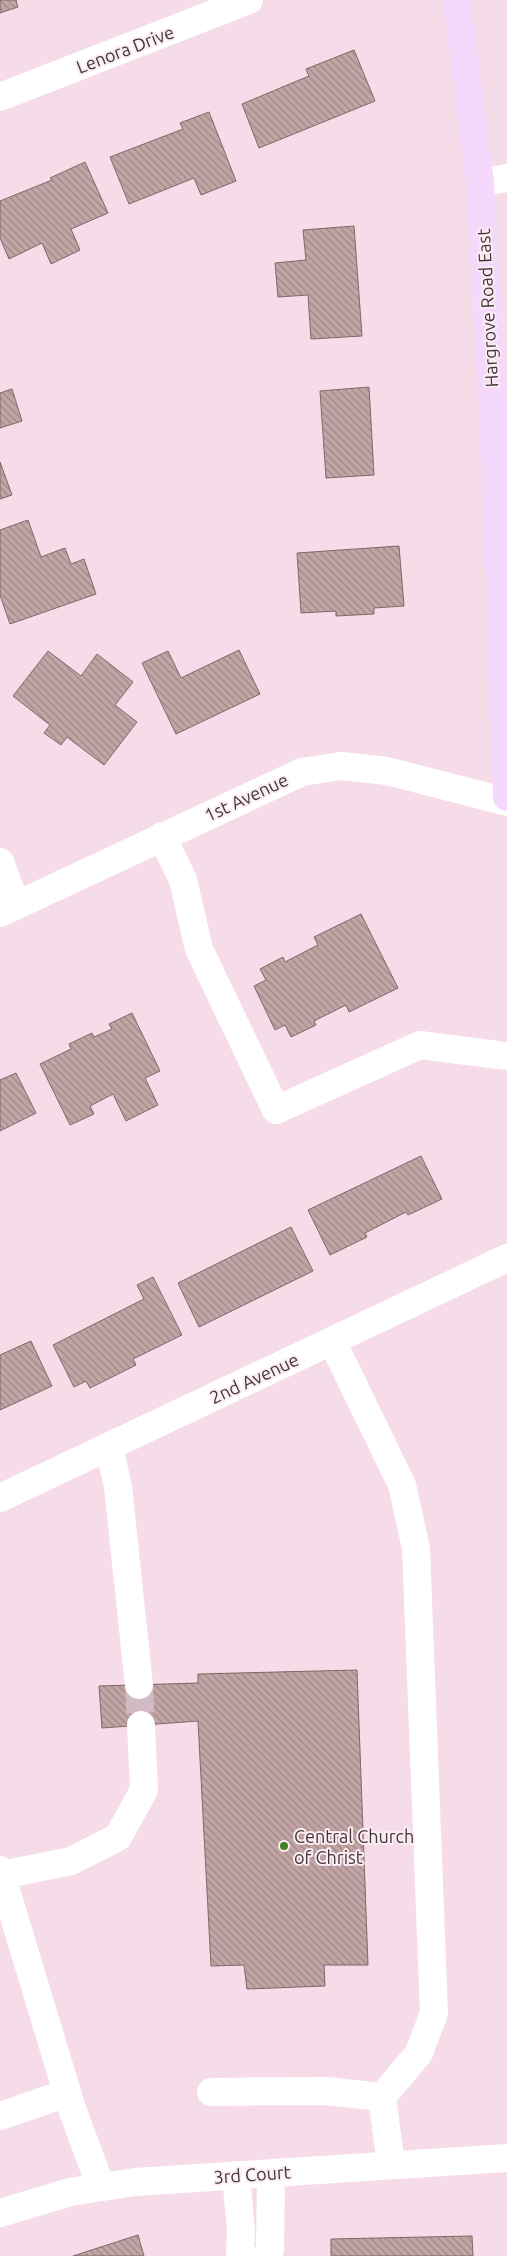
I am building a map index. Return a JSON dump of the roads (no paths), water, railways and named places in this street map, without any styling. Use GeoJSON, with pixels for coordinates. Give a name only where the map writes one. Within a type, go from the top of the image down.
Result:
{"type":"FeatureCollection","features":[{"type":"Feature","properties":{"kind":"main road","name":"Hargrove Road East"},"geometry":{"type":"LineString","coordinates":[[457,0],[480,183],[493,409],[507,797]]}},
{"type":"Feature","properties":{"kind":"street","name":"Lenora Drive"},"geometry":{"type":"LineString","coordinates":[[0,97],[249,0]]}},
{"type":"Feature","properties":{"kind":"street"},"geometry":{"type":"LineString","coordinates":[[480,183],[507,178]]}},
{"type":"Feature","properties":{"kind":"street","name":"1st Avenue"},"geometry":{"type":"LineString","coordinates":[[8,909],[302,772],[341,766],[387,771],[507,802]]}},
{"type":"Feature","properties":{"kind":"street"},"geometry":{"type":"LineString","coordinates":[[162,836],[183,880],[199,949],[276,1110],[420,1045],[507,1056]]}},
{"type":"Feature","properties":{"kind":"street"},"geometry":{"type":"LineString","coordinates":[[0,862],[8,909]]}},
{"type":"Feature","properties":{"kind":"street","name":"2nd Avenue"},"geometry":{"type":"LineString","coordinates":[[0,1498],[507,1258]]}},
{"type":"Feature","properties":{"kind":"street"},"geometry":{"type":"LineString","coordinates":[[332,1342],[402,1485],[416,1548],[434,2013],[419,2053],[382,2097],[391,2165]]}},
{"type":"Feature","properties":{"kind":"street"},"geometry":{"type":"LineString","coordinates":[[109,1447],[118,1487],[139,1685]]}},
{"type":"Feature","properties":{"kind":"street"},"geometry":{"type":"LineString","coordinates":[[101,2187],[67,2093],[1,1872],[71,1861],[118,1837],[144,1790],[141,1725]]}},
{"type":"Feature","properties":{"kind":"street"},"geometry":{"type":"LineString","coordinates":[[211,2092],[325,2091],[382,2097]]}},
{"type":"Feature","properties":{"kind":"street"},"geometry":{"type":"LineString","coordinates":[[0,2116],[67,2093]]}},
{"type":"Feature","properties":{"kind":"street","name":"3rd Court"},"geometry":{"type":"LineString","coordinates":[[0,2213],[70,2192],[135,2182],[507,2158]]}},
{"type":"Feature","properties":{"kind":"street"},"geometry":{"type":"LineString","coordinates":[[266,2256],[270,2250],[271,2173]]}},
{"type":"Feature","properties":{"kind":"street"},"geometry":{"type":"LineString","coordinates":[[236,2175],[241,2232],[240,2254],[242,2256]]}},
{"type":"Feature","properties":{"kind":"tunnel"},"geometry":{"type":"LineString","coordinates":[[139,1685],[141,1725]]}},
{"type":"Feature","properties":{"kind":"place","name":"Central Church of Christ"},"geometry":{"type":"Point","coordinates":[284,1846]}}]}
